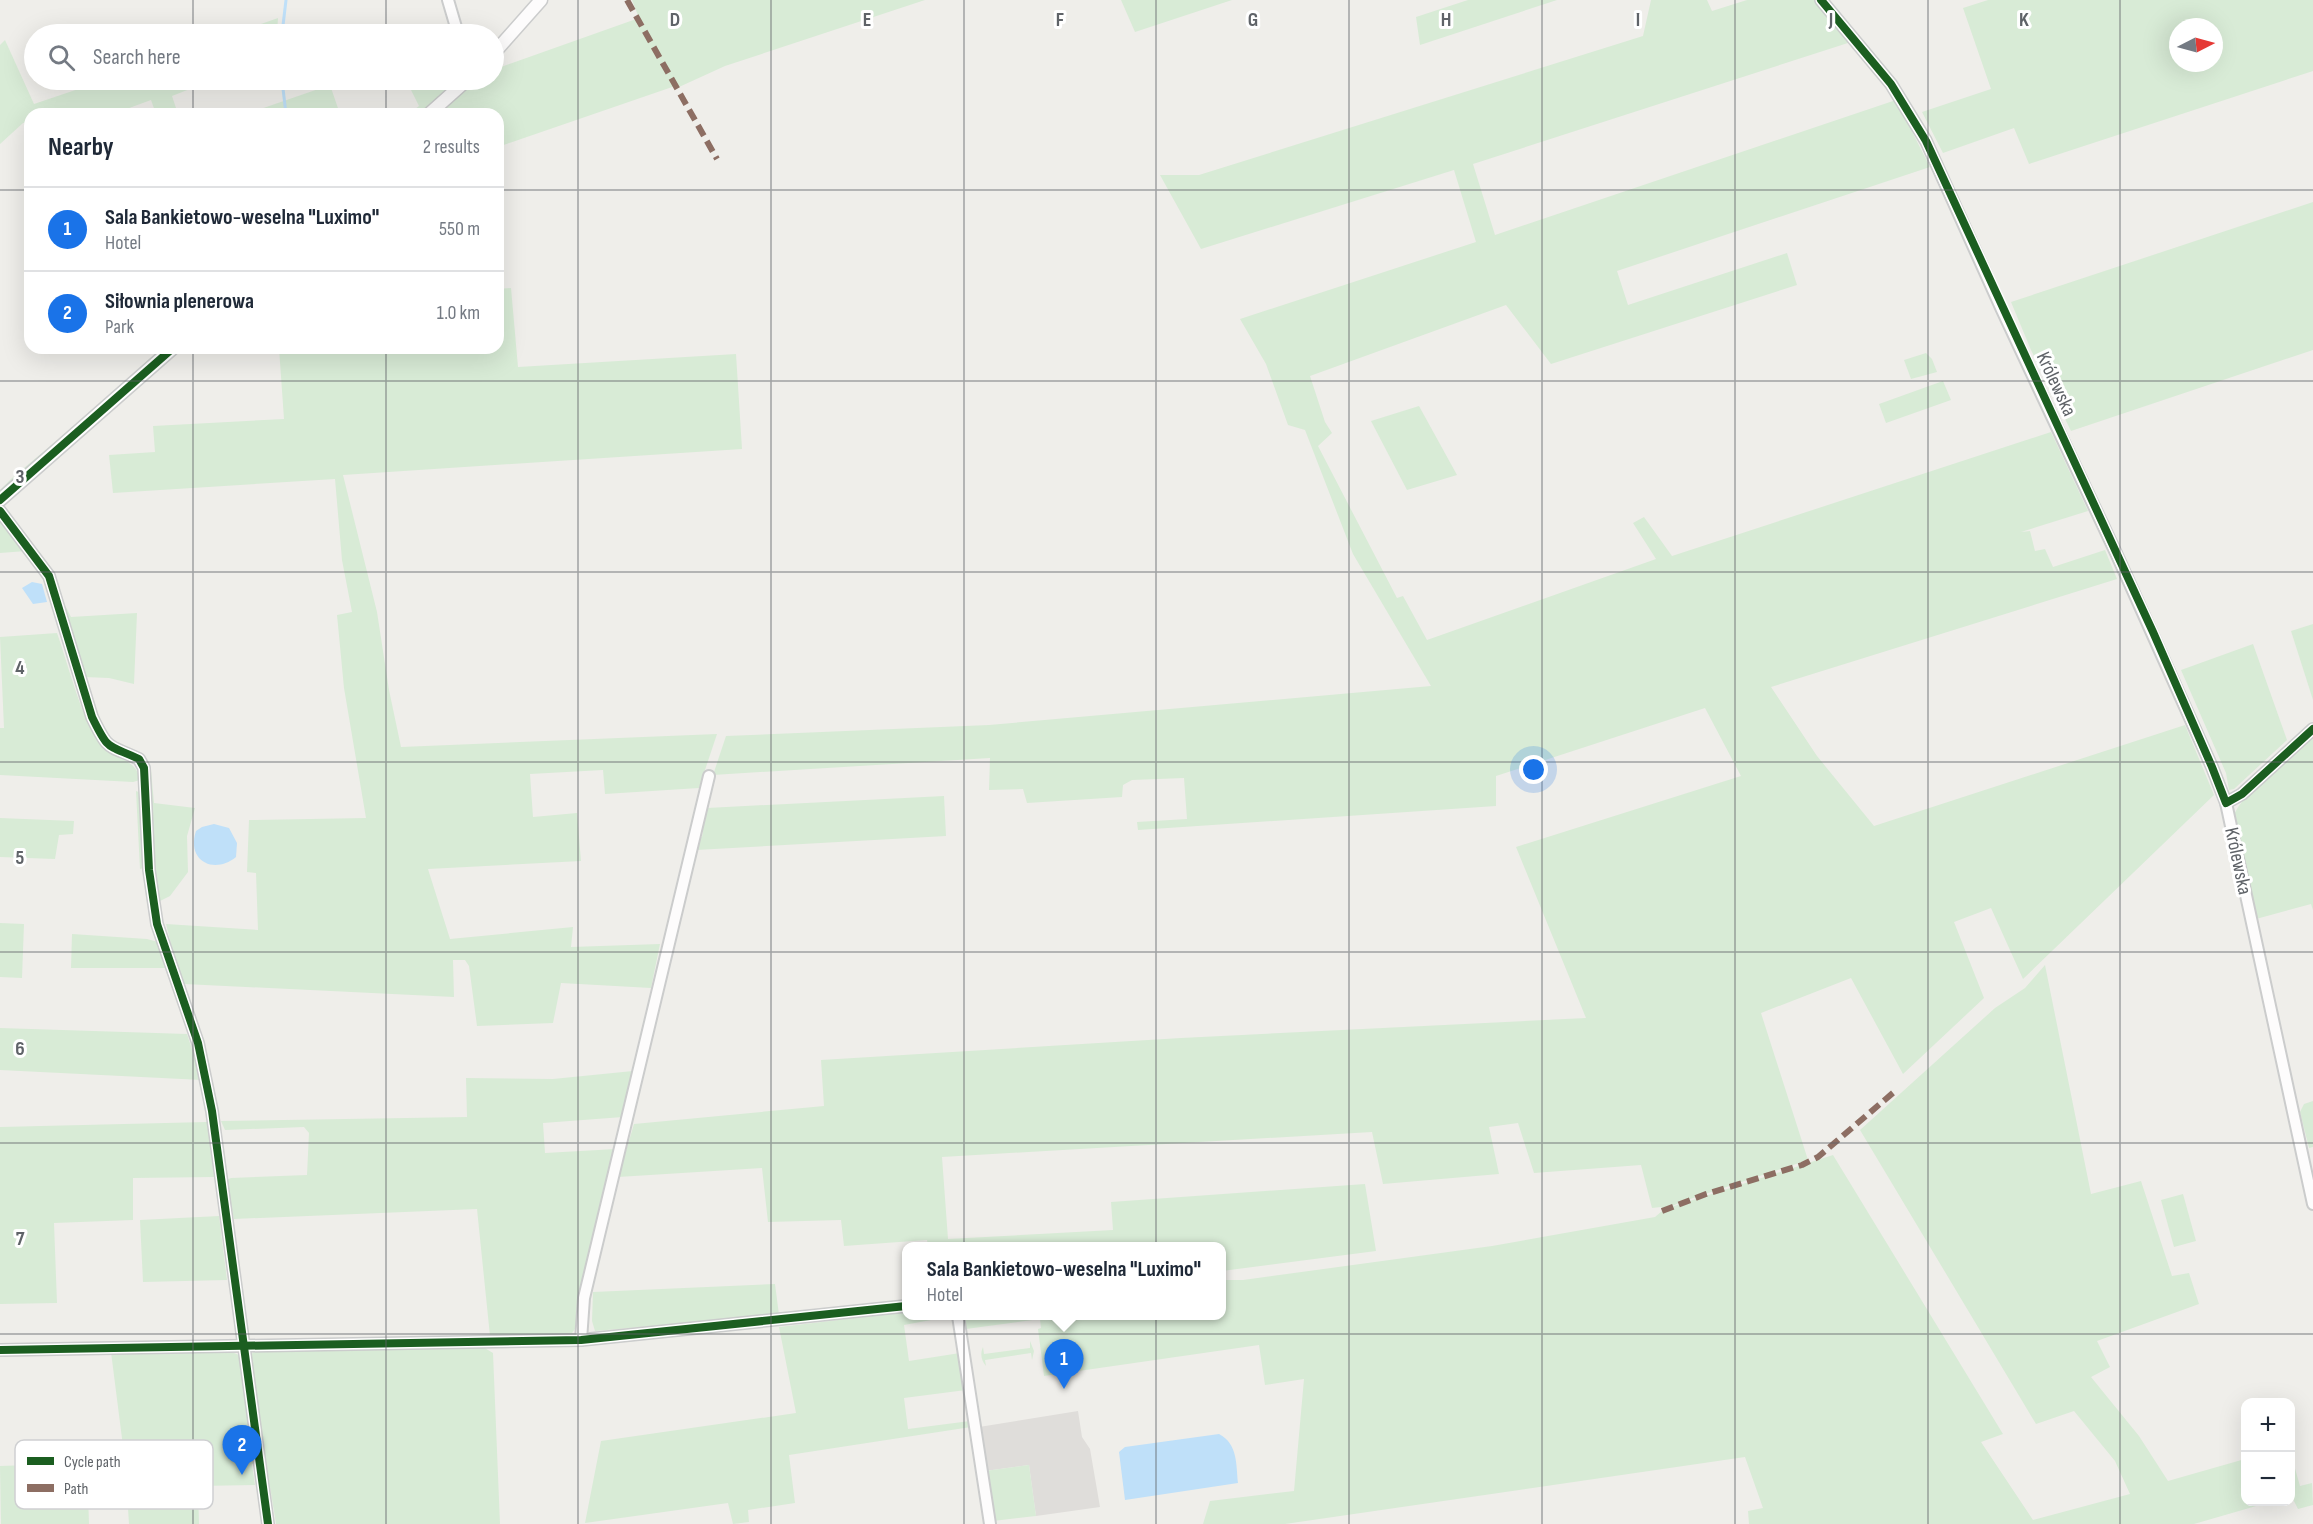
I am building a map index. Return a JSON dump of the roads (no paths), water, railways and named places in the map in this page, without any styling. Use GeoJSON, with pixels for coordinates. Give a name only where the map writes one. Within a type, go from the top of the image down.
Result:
{"type":"FeatureCollection","features":[{"type":"Feature","properties":{"kind":"street"},"geometry":{"type":"LineString","coordinates":[[448,0],[455,24]]}},
{"type":"Feature","properties":{"kind":"street"},"geometry":{"type":"LineString","coordinates":[[504,41],[541,0]]}},
{"type":"Feature","properties":{"kind":"street","name":"Królewska"},"geometry":{"type":"LineString","coordinates":[[1821,0],[1891,84],[1926,141],[2153,632],[2212,767],[2226,803],[2313,1204]]}},
{"type":"Feature","properties":{"kind":"street"},"geometry":{"type":"LineString","coordinates":[[436,108],[456,90]]}},
{"type":"Feature","properties":{"kind":"street"},"geometry":{"type":"LineString","coordinates":[[0,500],[166,354]]}},
{"type":"Feature","properties":{"kind":"street"},"geometry":{"type":"LineString","coordinates":[[0,511],[49,576],[88,706],[102,738],[111,748],[139,759],[144,768],[149,870],[157,924],[198,1043],[212,1112],[268,1524]]}},
{"type":"Feature","properties":{"kind":"street"},"geometry":{"type":"LineString","coordinates":[[2226,803],[2242,794],[2313,729]]}},
{"type":"Feature","properties":{"kind":"street"},"geometry":{"type":"LineString","coordinates":[[580,1340],[584,1298],[709,776]]}},
{"type":"Feature","properties":{"kind":"street"},"geometry":{"type":"LineString","coordinates":[[0,1350],[580,1340],[902,1306]]}},
{"type":"Feature","properties":{"kind":"street"},"geometry":{"type":"LineString","coordinates":[[959,1320],[990,1524]]}},
{"type":"Feature","properties":{"kind":"water"},"geometry":{"type":"Polygon","coordinates":[[[32,582],[42,584],[47,602],[33,604],[22,588],[32,582]]]}},
{"type":"Feature","properties":{"kind":"water"},"geometry":{"type":"Polygon","coordinates":[[[214,824],[229,828],[237,843],[236,857],[219,865],[204,862],[195,850],[196,831],[214,824]]]}},
{"type":"Feature","properties":{"kind":"water"},"geometry":{"type":"Polygon","coordinates":[[[1219,1434],[1230,1443],[1233,1449],[1238,1483],[1125,1500],[1119,1452],[1125,1447],[1219,1434]]]}},
{"type":"Feature","properties":{"kind":"waterway"},"geometry":{"type":"LineString","coordinates":[[283,24],[286,0]]}},
{"type":"Feature","properties":{"kind":"waterway"},"geometry":{"type":"LineString","coordinates":[[283,90],[285,108]]}},
{"type":"Feature","properties":{"kind":"place","name":"Sala Bankietowo-weselna \"Luximo\""},"geometry":{"type":"Point","coordinates":[1064,1389]}},
{"type":"Feature","properties":{"kind":"place","name":"Siłownia plenerowa"},"geometry":{"type":"Point","coordinates":[242,1475]}}]}
